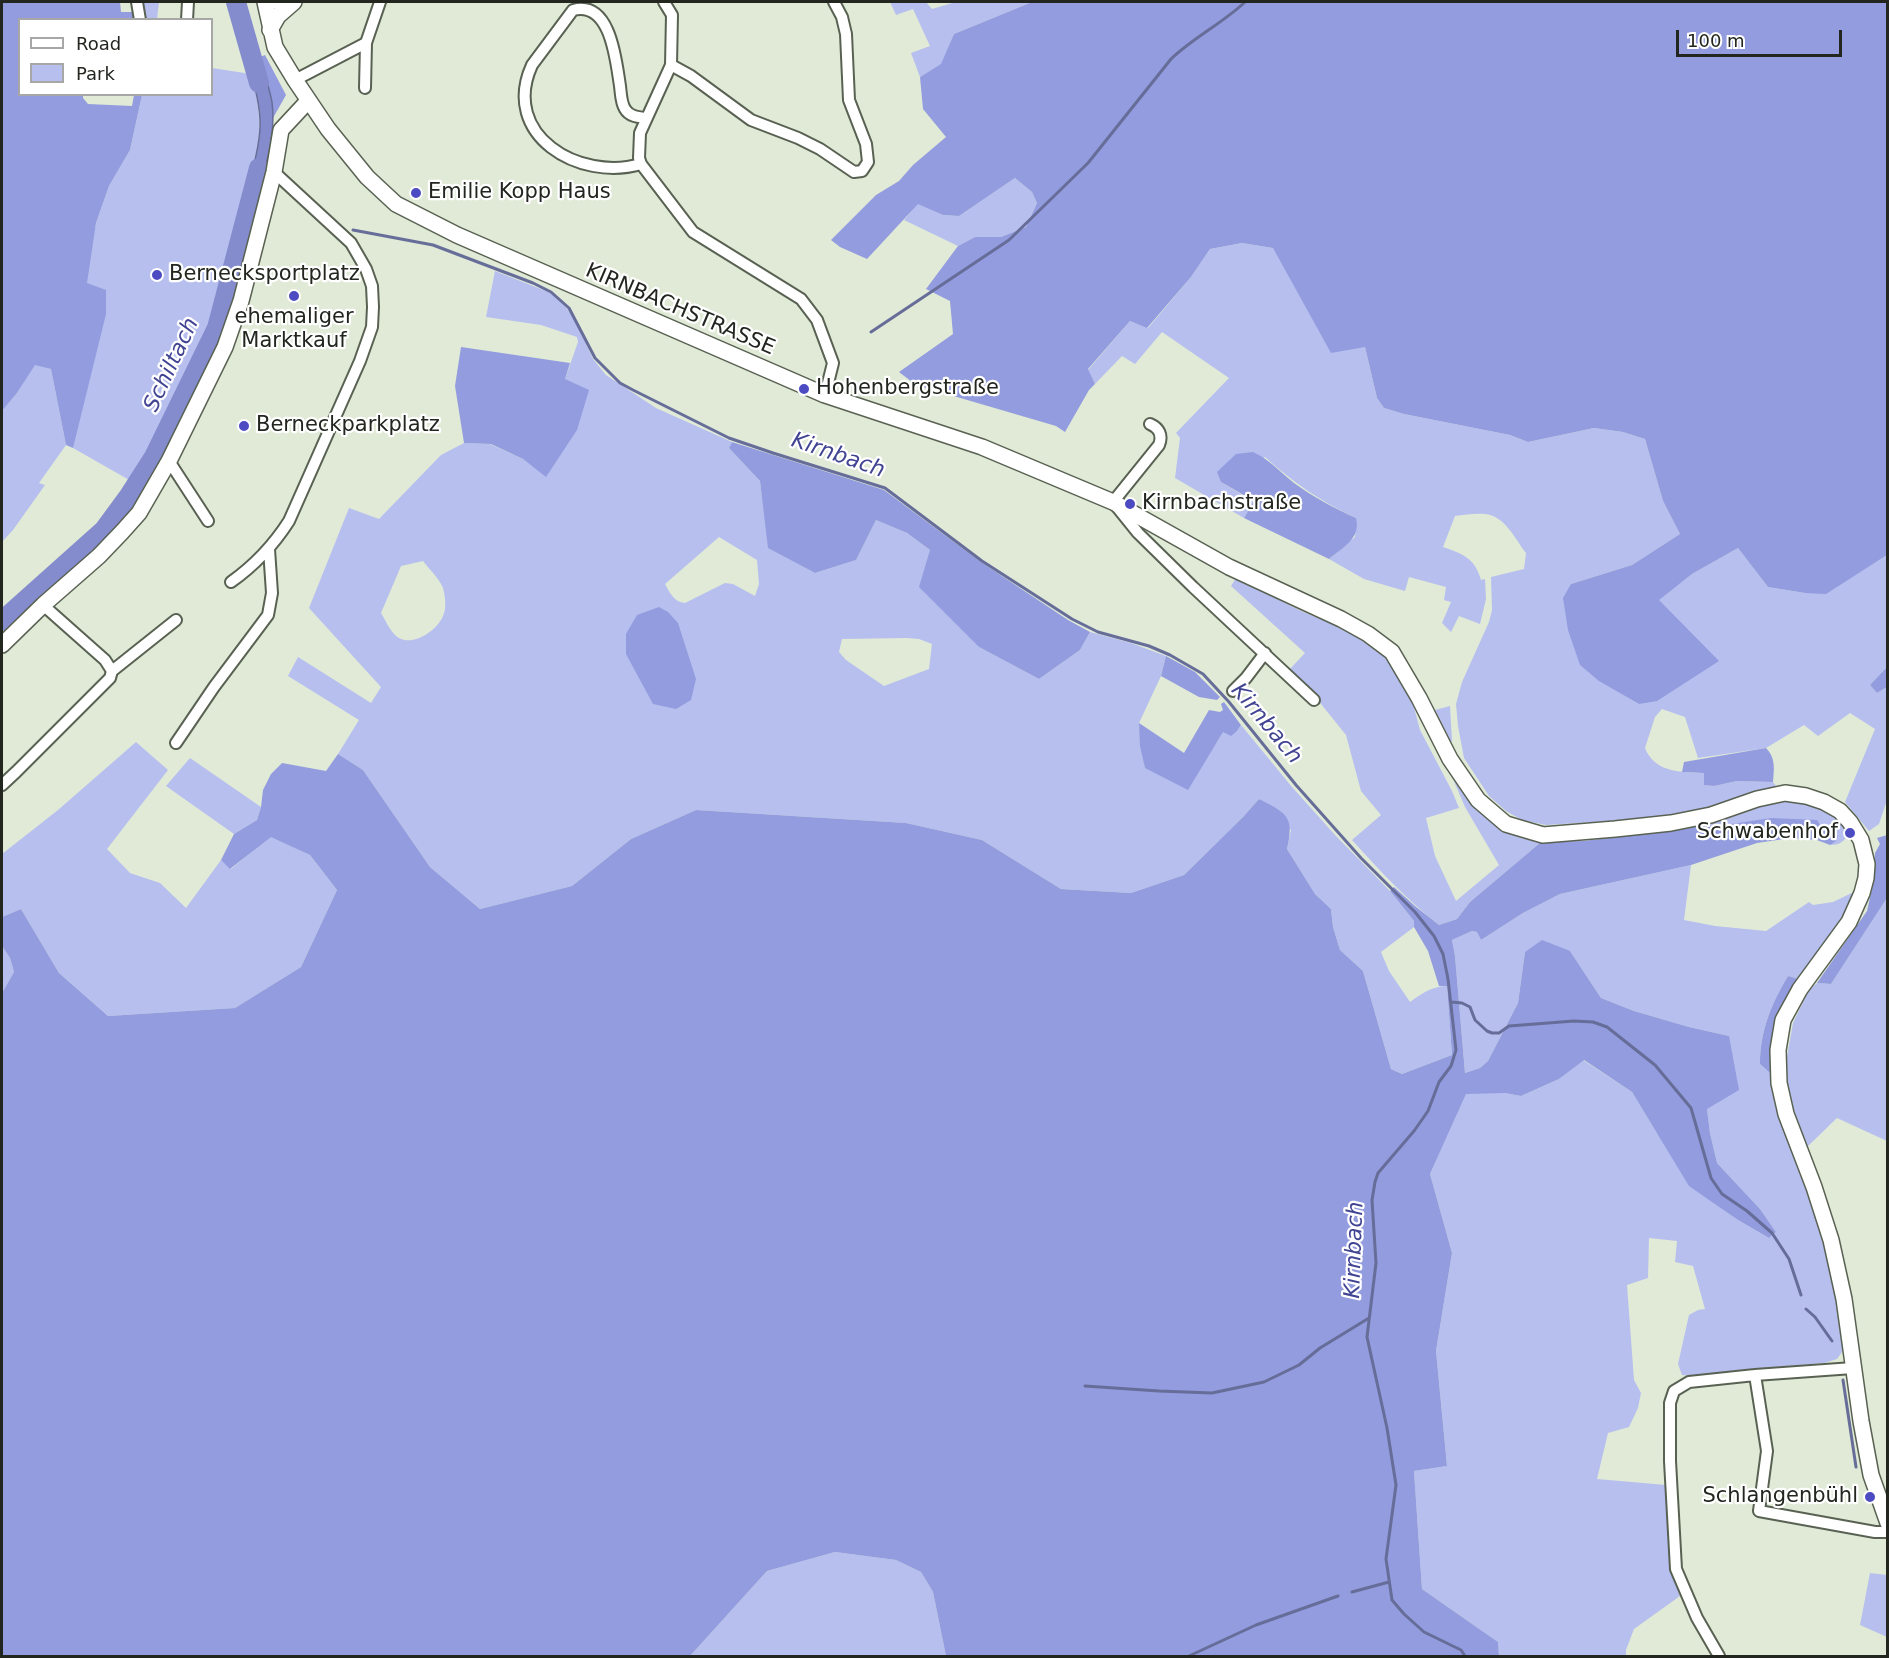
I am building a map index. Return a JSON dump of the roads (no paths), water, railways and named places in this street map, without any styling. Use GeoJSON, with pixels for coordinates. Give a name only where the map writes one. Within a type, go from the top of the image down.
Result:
{"type":"FeatureCollection","features":[{"type":"Feature","properties":{"kind":"main road","name":"KIRNBACHSTRASSE"},"geometry":{"type":"LineString","coordinates":[[264,2],[275,47],[308,101],[367,177],[396,204],[457,235],[825,395],[982,447],[1113,502],[1229,567],[1359,629],[1392,652],[1415,690],[1450,759],[1478,800],[1506,824],[1543,835],[1671,823],[1701,817],[1757,799],[1785,793],[1806,796],[1840,811],[1861,840],[1867,864],[1862,893],[1849,922],[1800,989],[1783,1020],[1778,1050],[1779,1083],[1786,1114],[1814,1187],[1831,1240],[1844,1299],[1871,1475],[1887,1523]]}},
{"type":"Feature","properties":{"kind":"main road"},"geometry":{"type":"LineString","coordinates":[[270,30],[278,16],[293,2]]}},
{"type":"Feature","properties":{"kind":"main road"},"geometry":{"type":"LineString","coordinates":[[2,645],[122,532],[139,513],[169,461],[225,347],[241,301],[274,172],[281,130],[308,101]]}},
{"type":"Feature","properties":{"kind":"street"},"geometry":{"type":"LineString","coordinates":[[137,2],[140,18]]}},
{"type":"Feature","properties":{"kind":"street"},"geometry":{"type":"LineString","coordinates":[[187,18],[188,2]]}},
{"type":"Feature","properties":{"kind":"street"},"geometry":{"type":"LineString","coordinates":[[273,2],[278,6],[293,2]]}},
{"type":"Feature","properties":{"kind":"street"},"geometry":{"type":"LineString","coordinates":[[365,88],[366,44],[380,2]]}},
{"type":"Feature","properties":{"kind":"street"},"geometry":{"type":"LineString","coordinates":[[664,2],[672,15],[671,65],[640,133],[639,158],[641,164],[693,232],[801,299],[817,320],[833,363],[825,395]]}},
{"type":"Feature","properties":{"kind":"street"},"geometry":{"type":"LineString","coordinates":[[671,65],[691,76],[751,120],[820,149],[854,172],[862,171],[868,162],[866,144],[849,100],[846,34],[842,17],[834,2]]}},
{"type":"Feature","properties":{"kind":"street"},"geometry":{"type":"LineString","coordinates":[[641,164],[627,168],[580,163],[551,147],[537,134],[530,123],[524,102],[528,73],[573,10],[582,8],[599,14],[607,27],[617,67],[623,107],[629,114],[645,118]]}},
{"type":"Feature","properties":{"kind":"street"},"geometry":{"type":"LineString","coordinates":[[295,80],[366,44]]}},
{"type":"Feature","properties":{"kind":"street"},"geometry":{"type":"LineString","coordinates":[[231,582],[247,571],[269,549],[289,521],[372,327],[372,286],[366,269],[351,243],[274,172]]}},
{"type":"Feature","properties":{"kind":"street"},"geometry":{"type":"LineString","coordinates":[[1150,424],[1160,433],[1159,445],[1113,502],[1138,533],[1314,700]]}},
{"type":"Feature","properties":{"kind":"street"},"geometry":{"type":"LineString","coordinates":[[169,461],[208,521]]}},
{"type":"Feature","properties":{"kind":"street"},"geometry":{"type":"LineString","coordinates":[[176,743],[214,687],[268,615],[272,593],[269,549]]}},
{"type":"Feature","properties":{"kind":"street"},"geometry":{"type":"LineString","coordinates":[[43,604],[105,660],[112,671]]}},
{"type":"Feature","properties":{"kind":"street"},"geometry":{"type":"LineString","coordinates":[[2,784],[110,678],[112,671],[176,620]]}},
{"type":"Feature","properties":{"kind":"street"},"geometry":{"type":"LineString","coordinates":[[1233,691],[1265,653]]}},
{"type":"Feature","properties":{"kind":"street"},"geometry":{"type":"LineString","coordinates":[[1719,1656],[1697,1618],[1676,1569],[1670,1461],[1670,1403],[1674,1391],[1689,1382],[1755,1374],[1853,1368]]}},
{"type":"Feature","properties":{"kind":"street"},"geometry":{"type":"LineString","coordinates":[[1755,1374],[1767,1451],[1759,1511],[1875,1533],[1887,1532]]}},
{"type":"Feature","properties":{"kind":"waterway","name":"Schiltach"},"geometry":{"type":"LineString","coordinates":[[236,2],[259,83]]}},
{"type":"Feature","properties":{"kind":"waterway"},"geometry":{"type":"LineString","coordinates":[[871,332],[1009,240],[1088,163],[1171,59],[1245,2]]}},
{"type":"Feature","properties":{"kind":"waterway","name":"Schiltach"},"geometry":{"type":"LineString","coordinates":[[2,621],[104,530],[154,457],[217,328],[259,168]]}},
{"type":"Feature","properties":{"kind":"waterway","name":"Kirnbach"},"geometry":{"type":"LineString","coordinates":[[353,230],[433,245],[551,292],[569,308],[595,358],[620,383],[729,438],[885,488],[982,561],[1072,619],[1098,632],[1149,646],[1203,674],[1229,702],[1296,785],[1361,858],[1415,912],[1434,936],[1443,954],[1448,979],[1456,1050],[1451,1066],[1439,1082],[1428,1111],[1378,1173],[1375,1182],[1372,1200],[1376,1263],[1367,1337],[1387,1428],[1396,1485],[1386,1559],[1392,1600],[1424,1632],[1461,1650],[1465,1656]]}},
{"type":"Feature","properties":{"kind":"waterway"},"geometry":{"type":"LineString","coordinates":[[1451,1002],[1462,1003],[1470,1007],[1475,1020],[1492,1033],[1499,1033],[1509,1026],[1574,1021],[1593,1022],[1607,1027],[1655,1065],[1691,1108],[1711,1178],[1722,1194],[1747,1211],[1772,1233],[1789,1259],[1801,1295]]}},
{"type":"Feature","properties":{"kind":"waterway"},"geometry":{"type":"LineString","coordinates":[[1806,1309],[1815,1317],[1832,1341]]}},
{"type":"Feature","properties":{"kind":"waterway"},"geometry":{"type":"LineString","coordinates":[[1085,1386],[1212,1393],[1264,1382],[1299,1365],[1320,1348],[1369,1318]]}},
{"type":"Feature","properties":{"kind":"waterway"},"geometry":{"type":"LineString","coordinates":[[1843,1380],[1856,1467]]}},
{"type":"Feature","properties":{"kind":"waterway"},"geometry":{"type":"LineString","coordinates":[[1352,1592],[1389,1582]]}},
{"type":"Feature","properties":{"kind":"waterway"},"geometry":{"type":"LineString","coordinates":[[1189,1656],[1256,1625],[1338,1596]]}},
{"type":"Feature","properties":{"kind":"place","name":"Emilie Kopp Haus"},"geometry":{"type":"Point","coordinates":[416,193]}},
{"type":"Feature","properties":{"kind":"place","name":"Bernecksportplatz"},"geometry":{"type":"Point","coordinates":[157,275]}},
{"type":"Feature","properties":{"kind":"place","name":"ehemaliger Marktkauf"},"geometry":{"type":"Point","coordinates":[294,296]}},
{"type":"Feature","properties":{"kind":"place","name":"Hohenbergstraße"},"geometry":{"type":"Point","coordinates":[804,389]}},
{"type":"Feature","properties":{"kind":"place","name":"Berneckparkplatz"},"geometry":{"type":"Point","coordinates":[244,426]}},
{"type":"Feature","properties":{"kind":"place","name":"Kirnbachstraße"},"geometry":{"type":"Point","coordinates":[1130,504]}},
{"type":"Feature","properties":{"kind":"place","name":"Schwabenhof"},"geometry":{"type":"Point","coordinates":[1850,833]}},
{"type":"Feature","properties":{"kind":"place","name":"Schlangenbühl"},"geometry":{"type":"Point","coordinates":[1870,1497]}}]}
